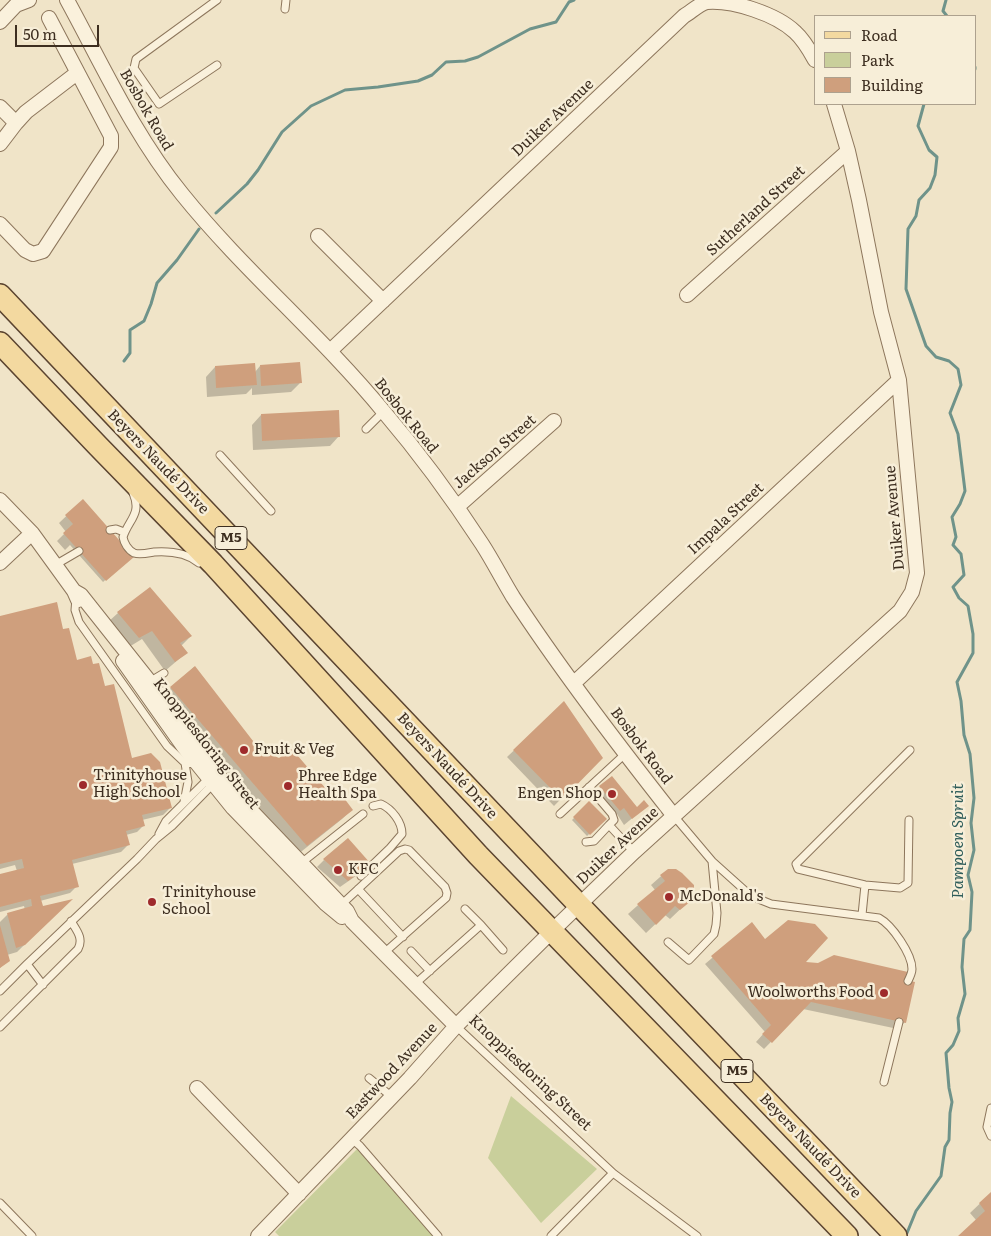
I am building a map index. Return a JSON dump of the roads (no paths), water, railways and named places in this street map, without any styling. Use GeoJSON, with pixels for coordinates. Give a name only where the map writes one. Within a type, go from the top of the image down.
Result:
{"type":"FeatureCollection","features":[{"type":"Feature","properties":{"kind":"main road","name":"Beyers Naudé Drive"},"geometry":{"type":"LineString","coordinates":[[0,295],[896,1236]]}},
{"type":"Feature","properties":{"kind":"main road","name":"M5"},"geometry":{"type":"LineString","coordinates":[[0,342],[213,564],[240,599],[472,848],[847,1236]]}},
{"type":"Feature","properties":{"kind":"street","name":"Bosbok Road"},"geometry":{"type":"LineString","coordinates":[[67,0],[132,125],[160,165],[215,232],[330,351],[384,412],[457,506],[514,597],[625,754],[674,816]]}},
{"type":"Feature","properties":{"kind":"street","name":"Duiker Avenue"},"geometry":{"type":"LineString","coordinates":[[330,351],[684,16],[704,2],[716,0],[738,3],[768,14],[796,32],[814,58]]}},
{"type":"Feature","properties":{"kind":"street"},"geometry":{"type":"LineString","coordinates":[[0,22],[20,2]]}},
{"type":"Feature","properties":{"kind":"street"},"geometry":{"type":"LineString","coordinates":[[0,224],[24,250],[33,254],[44,251],[111,147],[110,136],[49,18]]}},
{"type":"Feature","properties":{"kind":"street"},"geometry":{"type":"LineString","coordinates":[[0,144],[26,112],[77,73]]}},
{"type":"Feature","properties":{"kind":"street","name":"Duiker Avenue"},"geometry":{"type":"LineString","coordinates":[[552,931],[634,852],[900,611],[912,592],[917,573],[900,380],[881,312],[848,151],[834,105]]}},
{"type":"Feature","properties":{"kind":"street"},"geometry":{"type":"LineString","coordinates":[[0,107],[16,123]]}},
{"type":"Feature","properties":{"kind":"street","name":"Sutherland Street"},"geometry":{"type":"LineString","coordinates":[[687,295],[848,151]]}},
{"type":"Feature","properties":{"kind":"street"},"geometry":{"type":"LineString","coordinates":[[318,236],[383,301]]}},
{"type":"Feature","properties":{"kind":"street","name":"Impala Street"},"geometry":{"type":"LineString","coordinates":[[574,682],[900,380]]}},
{"type":"Feature","properties":{"kind":"street","name":"Jackson Street"},"geometry":{"type":"LineString","coordinates":[[457,506],[554,421]]}},
{"type":"Feature","properties":{"kind":"street","name":"Knoppiesdoring Street"},"geometry":{"type":"LineString","coordinates":[[0,500],[32,533],[75,594],[81,595],[214,778],[233,808],[341,905],[352,920],[456,1026]]}},
{"type":"Feature","properties":{"kind":"street"},"geometry":{"type":"LineString","coordinates":[[0,563],[32,533]]}},
{"type":"Feature","properties":{"kind":"street","name":"Knoppiesdoring Street"},"geometry":{"type":"LineString","coordinates":[[145,685],[191,763],[214,778]]}},
{"type":"Feature","properties":{"kind":"street","name":"Knoppiesdoring Street"},"geometry":{"type":"LineString","coordinates":[[297,866],[341,917],[352,920]]}},
{"type":"Feature","properties":{"kind":"street","name":"Eastwood Avenue"},"geometry":{"type":"LineString","coordinates":[[258,1236],[392,1097],[456,1026],[552,931]]}},
{"type":"Feature","properties":{"kind":"street"},"geometry":{"type":"LineString","coordinates":[[197,1088],[299,1194]]}},
{"type":"Feature","properties":{"kind":"lane"},"geometry":{"type":"LineString","coordinates":[[217,0],[136,59],[134,68],[159,104],[217,65]]}},
{"type":"Feature","properties":{"kind":"lane"},"geometry":{"type":"LineString","coordinates":[[286,0],[286,9]]}},
{"type":"Feature","properties":{"kind":"lane"},"geometry":{"type":"LineString","coordinates":[[366,429],[384,412]]}},
{"type":"Feature","properties":{"kind":"lane"},"geometry":{"type":"LineString","coordinates":[[220,455],[271,511]]}},
{"type":"Feature","properties":{"kind":"lane"},"geometry":{"type":"LineString","coordinates":[[117,466],[132,490],[137,503],[135,515],[124,532],[124,543],[136,554],[167,552],[181,554],[196,560],[202,566]]}},
{"type":"Feature","properties":{"kind":"lane"},"geometry":{"type":"LineString","coordinates":[[110,530],[116,529],[124,532]]}},
{"type":"Feature","properties":{"kind":"lane"},"geometry":{"type":"LineString","coordinates":[[55,565],[79,551]]}},
{"type":"Feature","properties":{"kind":"lane"},"geometry":{"type":"LineString","coordinates":[[75,594],[75,610],[79,622],[167,746],[191,763],[183,805]]}},
{"type":"Feature","properties":{"kind":"lane"},"geometry":{"type":"LineString","coordinates":[[145,685],[164,673]]}},
{"type":"Feature","properties":{"kind":"lane"},"geometry":{"type":"LineString","coordinates":[[909,820],[908,883],[900,888],[865,885],[798,869],[796,864],[910,750]]}},
{"type":"Feature","properties":{"kind":"lane"},"geometry":{"type":"LineString","coordinates":[[560,814],[625,754]]}},
{"type":"Feature","properties":{"kind":"lane"},"geometry":{"type":"LineString","coordinates":[[156,839],[166,821],[214,778]]}},
{"type":"Feature","properties":{"kind":"lane"},"geometry":{"type":"LineString","coordinates":[[0,991],[156,839],[172,826],[214,778]]}},
{"type":"Feature","properties":{"kind":"lane"},"geometry":{"type":"LineString","coordinates":[[586,842],[594,841],[614,820],[612,814],[589,787]]}},
{"type":"Feature","properties":{"kind":"lane"},"geometry":{"type":"LineString","coordinates":[[361,876],[402,834],[401,824],[388,809],[381,804],[373,806]]}},
{"type":"Feature","properties":{"kind":"lane"},"geometry":{"type":"LineString","coordinates":[[297,866],[362,814]]}},
{"type":"Feature","properties":{"kind":"lane","name":"Bosbok Road"},"geometry":{"type":"LineString","coordinates":[[674,816],[712,861],[751,896],[771,904],[879,918],[891,926],[898,935],[911,963],[912,970],[908,981]]}},
{"type":"Feature","properties":{"kind":"lane"},"geometry":{"type":"LineString","coordinates":[[609,825],[634,852]]}},
{"type":"Feature","properties":{"kind":"lane"},"geometry":{"type":"LineString","coordinates":[[341,905],[399,851],[406,849],[445,887],[446,898],[384,953]]}},
{"type":"Feature","properties":{"kind":"lane"},"geometry":{"type":"LineString","coordinates":[[668,942],[689,960],[714,934],[717,913],[712,861]]}},
{"type":"Feature","properties":{"kind":"lane"},"geometry":{"type":"LineString","coordinates":[[862,915],[865,885]]}},
{"type":"Feature","properties":{"kind":"lane"},"geometry":{"type":"LineString","coordinates":[[358,889],[402,937]]}},
{"type":"Feature","properties":{"kind":"lane"},"geometry":{"type":"LineString","coordinates":[[465,909],[503,950]]}},
{"type":"Feature","properties":{"kind":"lane"},"geometry":{"type":"LineString","coordinates":[[0,1027],[80,945],[80,936],[71,921]]}},
{"type":"Feature","properties":{"kind":"lane"},"geometry":{"type":"LineString","coordinates":[[415,984],[480,925]]}},
{"type":"Feature","properties":{"kind":"lane"},"geometry":{"type":"LineString","coordinates":[[411,950],[430,971]]}},
{"type":"Feature","properties":{"kind":"lane"},"geometry":{"type":"LineString","coordinates":[[27,964],[43,984]]}},
{"type":"Feature","properties":{"kind":"lane"},"geometry":{"type":"LineString","coordinates":[[884,1082],[899,1022]]}},
{"type":"Feature","properties":{"kind":"lane","name":"Knoppiesdoring Street"},"geometry":{"type":"LineString","coordinates":[[456,1026],[613,1172],[697,1236]]}},
{"type":"Feature","properties":{"kind":"lane"},"geometry":{"type":"LineString","coordinates":[[369,1078],[392,1097]]}},
{"type":"Feature","properties":{"kind":"lane"},"geometry":{"type":"LineString","coordinates":[[991,1108],[987,1126],[991,1136]]}},
{"type":"Feature","properties":{"kind":"lane"},"geometry":{"type":"LineString","coordinates":[[352,1139],[438,1236]]}},
{"type":"Feature","properties":{"kind":"lane"},"geometry":{"type":"LineString","coordinates":[[551,1236],[613,1172]]}},
{"type":"Feature","properties":{"kind":"lane"},"geometry":{"type":"LineString","coordinates":[[0,1203],[32,1236]]}},
{"type":"Feature","properties":{"kind":"waterway","name":"Pampoen Spruit"},"geometry":{"type":"LineString","coordinates":[[216,213],[247,184],[282,132],[311,106],[345,90],[418,81],[432,75],[446,62],[465,61],[478,57],[530,29],[556,22],[569,2],[574,0]]}},
{"type":"Feature","properties":{"kind":"waterway","name":"Pampoen Spruit"},"geometry":{"type":"LineString","coordinates":[[946,0],[943,11],[946,15]]}},
{"type":"Feature","properties":{"kind":"waterway","name":"Pampoen Spruit"},"geometry":{"type":"LineString","coordinates":[[907,1233],[916,1211],[941,1176],[945,1147],[949,1140],[952,1102],[946,1053],[953,1045],[959,1031],[958,1018],[965,994],[962,967],[964,939],[970,930],[972,892],[968,875],[974,850],[971,823],[974,798],[970,754],[964,735],[957,682],[973,653],[973,634],[968,606],[959,598],[953,587],[964,575],[961,554],[953,545],[956,537],[952,517],[965,491],[958,434],[950,413],[961,385],[958,369],[949,361],[936,357],[926,346],[906,289],[908,229],[916,216],[919,200],[930,188],[935,175],[937,157],[929,150],[918,126],[924,105]]}},
{"type":"Feature","properties":{"kind":"waterway","name":"Pampoen Spruit"},"geometry":{"type":"LineString","coordinates":[[124,361],[130,353],[130,330],[144,321],[157,283],[177,260],[199,229]]}},
{"type":"Feature","properties":{"kind":"place","name":"Fruit & Veg"},"geometry":{"type":"Point","coordinates":[244,750]}},
{"type":"Feature","properties":{"kind":"place","name":"Trinityhouse High School"},"geometry":{"type":"Point","coordinates":[83,785]}},
{"type":"Feature","properties":{"kind":"place","name":"Phree Edge Health Spa"},"geometry":{"type":"Point","coordinates":[288,786]}},
{"type":"Feature","properties":{"kind":"place","name":"Engen Shop"},"geometry":{"type":"Point","coordinates":[612,794]}},
{"type":"Feature","properties":{"kind":"place","name":"KFC"},"geometry":{"type":"Point","coordinates":[338,870]}},
{"type":"Feature","properties":{"kind":"place","name":"McDonald's"},"geometry":{"type":"Point","coordinates":[669,897]}},
{"type":"Feature","properties":{"kind":"place","name":"Trinityhouse School"},"geometry":{"type":"Point","coordinates":[152,902]}},
{"type":"Feature","properties":{"kind":"place","name":"Woolworths Food"},"geometry":{"type":"Point","coordinates":[884,993]}}]}
